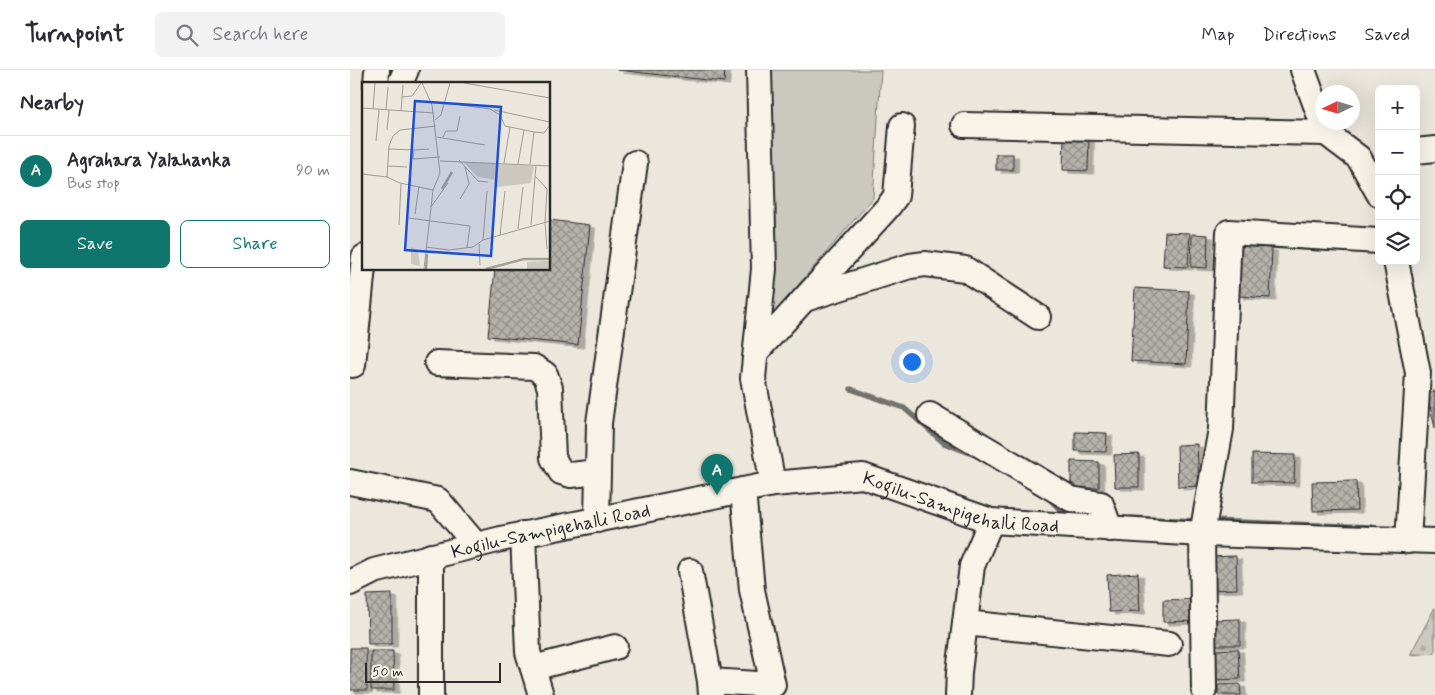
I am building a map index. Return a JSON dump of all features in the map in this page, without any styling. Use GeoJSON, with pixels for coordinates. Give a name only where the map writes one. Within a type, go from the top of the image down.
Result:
{"type":"FeatureCollection","features":[{"type":"Feature","properties":{"kind":"street"},"geometry":{"type":"LineString","coordinates":[[401,82],[406,70]]}},
{"type":"Feature","properties":{"kind":"street"},"geometry":{"type":"LineString","coordinates":[[759,70],[764,269],[754,378],[773,484]]}},
{"type":"Feature","properties":{"kind":"street"},"geometry":{"type":"LineString","coordinates":[[1303,70],[1326,133]]}},
{"type":"Feature","properties":{"kind":"street"},"geometry":{"type":"LineString","coordinates":[[964,125],[1326,133],[1369,156],[1375,179]]}},
{"type":"Feature","properties":{"kind":"street"},"geometry":{"type":"LineString","coordinates":[[756,352],[896,196],[902,126]]}},
{"type":"Feature","properties":{"kind":"street"},"geometry":{"type":"LineString","coordinates":[[1420,151],[1435,149]]}},
{"type":"Feature","properties":{"kind":"street"},"geometry":{"type":"LineString","coordinates":[[597,520],[599,423],[635,163]]}},
{"type":"Feature","properties":{"kind":"street"},"geometry":{"type":"LineString","coordinates":[[1204,690],[1202,534],[1220,429],[1229,232],[1375,241]]}},
{"type":"Feature","properties":{"kind":"street"},"geometry":{"type":"LineString","coordinates":[[804,299],[910,266],[926,264],[965,269],[1038,317]]}},
{"type":"Feature","properties":{"kind":"street"},"geometry":{"type":"LineString","coordinates":[[1397,265],[1418,373],[1408,541]]}},
{"type":"Feature","properties":{"kind":"street"},"geometry":{"type":"LineString","coordinates":[[353,365],[363,270]]}},
{"type":"Feature","properties":{"kind":"street"},"geometry":{"type":"LineString","coordinates":[[437,363],[534,367],[545,374],[550,388],[553,458],[561,472],[571,475],[598,472]]}},
{"type":"Feature","properties":{"kind":"street"},"geometry":{"type":"LineString","coordinates":[[930,415],[1071,499],[1101,504],[1110,529]]}},
{"type":"Feature","properties":{"kind":"street","name":"Kogilu-Sampigehalli Road"},"geometry":{"type":"LineString","coordinates":[[350,583],[374,571],[523,534],[773,484],[863,476],[991,522],[1202,534],[1435,541]]}},
{"type":"Feature","properties":{"kind":"street"},"geometry":{"type":"LineString","coordinates":[[350,482],[438,500],[476,545]]}},
{"type":"Feature","properties":{"kind":"street"},"geometry":{"type":"LineString","coordinates":[[690,571],[711,688],[772,685],[752,590],[743,490]]}},
{"type":"Feature","properties":{"kind":"street"},"geometry":{"type":"LineString","coordinates":[[958,695],[972,566],[991,522]]}},
{"type":"Feature","properties":{"kind":"street"},"geometry":{"type":"LineString","coordinates":[[523,534],[528,652],[541,695]]}},
{"type":"Feature","properties":{"kind":"street"},"geometry":{"type":"LineString","coordinates":[[431,556],[431,695]]}},
{"type":"Feature","properties":{"kind":"street"},"geometry":{"type":"LineString","coordinates":[[965,623],[1169,644]]}},
{"type":"Feature","properties":{"kind":"street"},"geometry":{"type":"LineString","coordinates":[[533,668],[615,647]]}},
{"type":"Feature","properties":{"kind":"green space"},"geometry":{"type":"Polygon","coordinates":[[[767,70],[881,70],[873,198],[768,320],[767,70]]]}},
{"type":"Feature","properties":{"kind":"green space"},"geometry":{"type":"Polygon","coordinates":[[[1435,607],[1435,653],[1410,655],[1435,607]]]}},
{"type":"Feature","properties":{"kind":"building"},"geometry":{"type":"Polygon","coordinates":[[[617,70],[725,70],[724,82],[617,70]]]}},
{"type":"Feature","properties":{"kind":"building"},"geometry":{"type":"Polygon","coordinates":[[[1064,136],[1089,137],[1088,171],[1063,170],[1064,136]]]}},
{"type":"Feature","properties":{"kind":"building"},"geometry":{"type":"Polygon","coordinates":[[[996,154],[1013,154],[1013,170],[996,170],[996,154]]]}},
{"type":"Feature","properties":{"kind":"building"},"geometry":{"type":"Polygon","coordinates":[[[550,220],[590,225],[578,345],[488,336],[495,270],[550,270],[550,220]]]}},
{"type":"Feature","properties":{"kind":"building"},"geometry":{"type":"Polygon","coordinates":[[[1165,232],[1190,233],[1188,267],[1163,266],[1165,232]]]}},
{"type":"Feature","properties":{"kind":"building"},"geometry":{"type":"Polygon","coordinates":[[[1192,234],[1208,235],[1207,268],[1191,267],[1192,234]]]}},
{"type":"Feature","properties":{"kind":"building"},"geometry":{"type":"Polygon","coordinates":[[[1240,246],[1272,248],[1270,298],[1238,296],[1240,246]]]}},
{"type":"Feature","properties":{"kind":"building"},"geometry":{"type":"Polygon","coordinates":[[[1135,288],[1189,291],[1186,364],[1131,361],[1135,288]]]}},
{"type":"Feature","properties":{"kind":"building"},"geometry":{"type":"Polygon","coordinates":[[[1435,391],[1435,428],[1427,393],[1435,391]]]}},
{"type":"Feature","properties":{"kind":"building"},"geometry":{"type":"Polygon","coordinates":[[[1075,432],[1107,433],[1106,452],[1075,451],[1075,432]]]}},
{"type":"Feature","properties":{"kind":"building"},"geometry":{"type":"Polygon","coordinates":[[[1197,444],[1199,486],[1178,487],[1177,445],[1197,444]]]}},
{"type":"Feature","properties":{"kind":"building"},"geometry":{"type":"Polygon","coordinates":[[[1139,454],[1139,487],[1115,487],[1114,455],[1139,454]]]}},
{"type":"Feature","properties":{"kind":"building"},"geometry":{"type":"Polygon","coordinates":[[[1252,454],[1295,455],[1294,483],[1252,482],[1252,454]]]}},
{"type":"Feature","properties":{"kind":"building"},"geometry":{"type":"Polygon","coordinates":[[[1071,461],[1099,462],[1099,488],[1071,488],[1071,461]]]}},
{"type":"Feature","properties":{"kind":"building"},"geometry":{"type":"Polygon","coordinates":[[[1356,481],[1357,510],[1313,511],[1312,482],[1356,481]]]}},
{"type":"Feature","properties":{"kind":"building"},"geometry":{"type":"Polygon","coordinates":[[[1236,556],[1237,589],[1208,590],[1207,557],[1236,556]]]}},
{"type":"Feature","properties":{"kind":"building"},"geometry":{"type":"Polygon","coordinates":[[[1138,573],[1140,611],[1109,612],[1107,575],[1138,573]]]}},
{"type":"Feature","properties":{"kind":"building"},"geometry":{"type":"Polygon","coordinates":[[[392,594],[392,644],[368,644],[367,595],[392,594]]]}},
{"type":"Feature","properties":{"kind":"building"},"geometry":{"type":"Polygon","coordinates":[[[1194,599],[1195,621],[1163,622],[1163,600],[1194,599]]]}},
{"type":"Feature","properties":{"kind":"building"},"geometry":{"type":"Polygon","coordinates":[[[1240,619],[1240,645],[1213,645],[1212,620],[1240,619]]]}},
{"type":"Feature","properties":{"kind":"building"},"geometry":{"type":"Polygon","coordinates":[[[350,648],[366,648],[367,690],[350,690],[350,648]]]}},
{"type":"Feature","properties":{"kind":"building"},"geometry":{"type":"Polygon","coordinates":[[[1238,649],[1240,679],[1213,680],[1212,650],[1238,649]]]}},
{"type":"Feature","properties":{"kind":"building"},"geometry":{"type":"Polygon","coordinates":[[[371,651],[393,651],[394,690],[371,690],[371,651]]]}},
{"type":"Feature","properties":{"kind":"building"},"geometry":{"type":"Polygon","coordinates":[[[1240,684],[1241,695],[1218,695],[1218,685],[1240,684]]]}},
{"type":"Feature","properties":{"kind":"waterway"},"geometry":{"type":"LineString","coordinates":[[851,389],[904,408],[944,443],[980,457]]}},
{"type":"Feature","properties":{"kind":"waterway"},"geometry":{"type":"LineString","coordinates":[[1048,497],[1065,515],[1069,515]]}},
{"type":"Feature","properties":{"kind":"waterway"},"geometry":{"type":"LineString","coordinates":[[1131,518],[1199,521]]}},
{"type":"Feature","properties":{"kind":"waterway"},"geometry":{"type":"LineString","coordinates":[[1211,521],[1371,527]]}},
{"type":"Feature","properties":{"kind":"place","name":"Agrahara Yalahanka"},"geometry":{"type":"Point","coordinates":[717,495]}}]}
